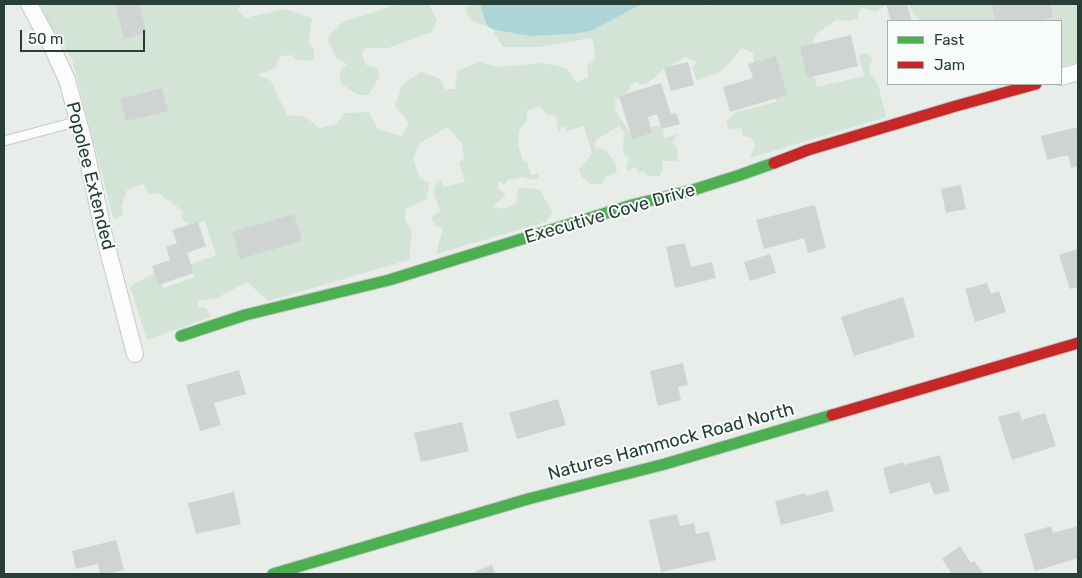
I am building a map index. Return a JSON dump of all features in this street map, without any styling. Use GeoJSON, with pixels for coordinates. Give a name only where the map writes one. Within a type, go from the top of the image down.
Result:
{"type":"FeatureCollection","features":[{"type":"Feature","properties":{"kind":"street","name":"Popolee Extended"},"geometry":{"type":"LineString","coordinates":[[29,4],[67,80],[79,121],[104,235],[135,354]]}},
{"type":"Feature","properties":{"kind":"street"},"geometry":{"type":"LineString","coordinates":[[1062,77],[1078,72]]}},
{"type":"Feature","properties":{"kind":"street","name":"Executive Cove Drive"},"geometry":{"type":"LineString","coordinates":[[181,336],[245,315],[389,280],[570,226],[632,205],[694,190],[808,150],[1033,85]]}},
{"type":"Feature","properties":{"kind":"street","name":"Natures Hammock Road North"},"geometry":{"type":"LineString","coordinates":[[274,574],[528,499],[664,464],[1078,343]]}},
{"type":"Feature","properties":{"kind":"lane"},"geometry":{"type":"LineString","coordinates":[[4,141],[79,121]]}},
{"type":"Feature","properties":{"kind":"green space"},"geometry":{"type":"Polygon","coordinates":[[[35,4],[242,4],[238,10],[245,18],[285,9],[312,18],[308,43],[314,48],[314,58],[309,61],[297,60],[291,55],[280,56],[275,68],[258,75],[271,81],[287,115],[304,116],[320,128],[336,124],[345,113],[369,112],[378,129],[402,136],[409,123],[395,106],[402,85],[421,72],[439,78],[445,89],[455,89],[457,71],[479,62],[497,67],[543,63],[567,68],[576,82],[588,77],[587,66],[596,58],[592,38],[540,47],[503,47],[494,33],[495,30],[530,36],[573,34],[591,31],[642,4],[706,4],[707,6],[710,4],[887,4],[876,12],[861,7],[857,19],[848,21],[836,20],[816,34],[809,55],[817,87],[864,76],[859,56],[867,53],[873,59],[869,68],[870,74],[878,84],[886,117],[750,158],[755,146],[752,138],[743,136],[741,128],[728,129],[726,121],[736,112],[776,102],[769,72],[762,64],[754,62],[753,53],[742,48],[722,71],[697,81],[692,68],[697,62],[685,57],[663,70],[648,83],[639,85],[637,82],[630,85],[631,89],[615,101],[616,111],[630,133],[661,125],[665,138],[678,134],[672,143],[677,147],[678,161],[662,161],[663,170],[659,177],[648,176],[643,171],[639,173],[635,167],[629,171],[626,169],[629,157],[623,154],[624,132],[619,126],[596,140],[595,148],[606,150],[615,162],[617,172],[606,177],[602,184],[591,184],[582,177],[579,169],[592,154],[584,126],[566,131],[566,128],[562,126],[559,132],[555,115],[549,116],[540,107],[527,110],[527,121],[519,131],[518,143],[523,162],[527,161],[531,175],[539,173],[538,178],[531,180],[523,177],[508,180],[504,185],[500,182],[498,183],[498,189],[506,194],[493,207],[504,209],[516,203],[518,188],[539,189],[553,212],[546,222],[436,254],[443,228],[437,227],[431,218],[440,211],[434,191],[437,181],[441,180],[444,187],[465,182],[459,162],[464,160],[462,143],[447,127],[419,144],[413,159],[420,178],[429,183],[427,199],[405,209],[405,219],[412,232],[409,260],[268,301],[247,282],[217,298],[197,301],[199,307],[206,308],[211,317],[147,340],[130,286],[155,273],[164,288],[195,277],[191,264],[216,255],[205,221],[190,225],[182,219],[183,211],[158,193],[150,195],[143,184],[127,190],[121,207],[123,216],[116,219],[113,217],[72,59],[35,4]]]}},
{"type":"Feature","properties":{"kind":"green space"},"geometry":{"type":"Polygon","coordinates":[[[399,4],[429,4],[437,20],[432,32],[388,48],[366,48],[362,53],[366,65],[378,68],[380,76],[368,95],[359,95],[341,84],[339,72],[347,64],[337,59],[327,38],[343,22],[399,4]]]}},
{"type":"Feature","properties":{"kind":"green space"},"geometry":{"type":"Polygon","coordinates":[[[464,4],[480,4],[488,27],[472,21],[465,11],[468,5],[464,4]]]}},
{"type":"Feature","properties":{"kind":"green space"},"geometry":{"type":"Polygon","coordinates":[[[909,4],[1078,4],[1078,62],[1062,67],[1062,20],[920,20],[911,11],[909,4]]]}},
{"type":"Feature","properties":{"kind":"water"},"geometry":{"type":"Polygon","coordinates":[[[480,4],[642,4],[591,31],[573,34],[530,36],[488,27],[480,4]]]}},
{"type":"Feature","properties":{"kind":"building"},"geometry":{"type":"Polygon","coordinates":[[[115,4],[139,4],[147,33],[124,39],[115,4]]]}},
{"type":"Feature","properties":{"kind":"building"},"geometry":{"type":"Polygon","coordinates":[[[886,4],[907,4],[912,20],[891,20],[886,4]]]}},
{"type":"Feature","properties":{"kind":"building"},"geometry":{"type":"Polygon","coordinates":[[[991,4],[1050,4],[1053,17],[1041,20],[996,20],[991,4]]]}},
{"type":"Feature","properties":{"kind":"building"},"geometry":{"type":"Polygon","coordinates":[[[851,35],[858,66],[807,78],[800,47],[851,35]]]}},
{"type":"Feature","properties":{"kind":"building"},"geometry":{"type":"Polygon","coordinates":[[[776,56],[787,95],[730,112],[723,87],[753,78],[748,64],[776,56]]]}},
{"type":"Feature","properties":{"kind":"building"},"geometry":{"type":"Polygon","coordinates":[[[688,62],[694,85],[671,91],[664,68],[688,62]]]}},
{"type":"Feature","properties":{"kind":"building"},"geometry":{"type":"Polygon","coordinates":[[[661,83],[671,114],[676,113],[680,124],[662,129],[657,114],[648,117],[652,133],[632,139],[619,96],[661,83]]]}},
{"type":"Feature","properties":{"kind":"building"},"geometry":{"type":"Polygon","coordinates":[[[162,88],[168,111],[126,121],[120,99],[162,88]]]}},
{"type":"Feature","properties":{"kind":"building"},"geometry":{"type":"Polygon","coordinates":[[[1078,127],[1078,166],[1071,168],[1068,155],[1047,160],[1041,136],[1078,127]]]}},
{"type":"Feature","properties":{"kind":"building"},"geometry":{"type":"Polygon","coordinates":[[[961,185],[966,209],[946,213],[941,189],[961,185]]]}},
{"type":"Feature","properties":{"kind":"building"},"geometry":{"type":"Polygon","coordinates":[[[815,205],[826,248],[808,253],[804,238],[764,249],[756,220],[815,205]]]}},
{"type":"Feature","properties":{"kind":"building"},"geometry":{"type":"Polygon","coordinates":[[[294,214],[302,241],[240,259],[232,232],[294,214]]]}},
{"type":"Feature","properties":{"kind":"building"},"geometry":{"type":"Polygon","coordinates":[[[198,222],[206,246],[187,253],[194,273],[158,285],[152,266],[170,260],[166,247],[177,243],[172,230],[198,222]]]}},
{"type":"Feature","properties":{"kind":"building"},"geometry":{"type":"Polygon","coordinates":[[[685,243],[691,267],[712,262],[716,278],[675,288],[666,247],[685,243]]]}},
{"type":"Feature","properties":{"kind":"building"},"geometry":{"type":"Polygon","coordinates":[[[1078,249],[1078,287],[1070,289],[1059,255],[1078,249]]]}},
{"type":"Feature","properties":{"kind":"building"},"geometry":{"type":"Polygon","coordinates":[[[770,254],[776,273],[750,281],[744,262],[770,254]]]}},
{"type":"Feature","properties":{"kind":"building"},"geometry":{"type":"Polygon","coordinates":[[[987,283],[991,294],[999,291],[1006,312],[975,322],[965,289],[987,283]]]}},
{"type":"Feature","properties":{"kind":"building"},"geometry":{"type":"Polygon","coordinates":[[[903,297],[915,337],[854,356],[841,317],[903,297]]]}},
{"type":"Feature","properties":{"kind":"building"},"geometry":{"type":"Polygon","coordinates":[[[683,363],[688,385],[678,387],[681,400],[658,406],[650,371],[683,363]]]}},
{"type":"Feature","properties":{"kind":"building"},"geometry":{"type":"Polygon","coordinates":[[[239,370],[246,394],[214,403],[221,425],[200,431],[186,385],[239,370]]]}},
{"type":"Feature","properties":{"kind":"building"},"geometry":{"type":"Polygon","coordinates":[[[558,399],[566,425],[517,439],[509,413],[558,399]]]}},
{"type":"Feature","properties":{"kind":"building"},"geometry":{"type":"Polygon","coordinates":[[[1019,411],[1022,420],[1045,413],[1056,446],[1012,460],[998,417],[1019,411]]]}},
{"type":"Feature","properties":{"kind":"building"},"geometry":{"type":"Polygon","coordinates":[[[462,422],[469,451],[421,462],[414,433],[462,422]]]}},
{"type":"Feature","properties":{"kind":"building"},"geometry":{"type":"Polygon","coordinates":[[[940,455],[950,491],[934,495],[930,482],[890,494],[883,468],[903,462],[904,465],[940,455]]]}},
{"type":"Feature","properties":{"kind":"building"},"geometry":{"type":"Polygon","coordinates":[[[828,490],[834,511],[781,525],[775,501],[806,493],[806,496],[828,490]]]}},
{"type":"Feature","properties":{"kind":"building"},"geometry":{"type":"Polygon","coordinates":[[[234,492],[241,524],[196,534],[188,503],[234,492]]]}},
{"type":"Feature","properties":{"kind":"building"},"geometry":{"type":"Polygon","coordinates":[[[677,514],[680,526],[694,523],[696,534],[709,531],[716,560],[661,572],[649,520],[677,514]]]}},
{"type":"Feature","properties":{"kind":"building"},"geometry":{"type":"Polygon","coordinates":[[[1051,526],[1053,533],[1078,526],[1078,558],[1035,571],[1024,534],[1051,526]]]}},
{"type":"Feature","properties":{"kind":"building"},"geometry":{"type":"Polygon","coordinates":[[[116,540],[124,570],[100,574],[98,564],[76,569],[72,551],[116,540]]]}},
{"type":"Feature","properties":{"kind":"building"},"geometry":{"type":"Polygon","coordinates":[[[960,546],[971,563],[974,561],[984,574],[952,574],[942,559],[960,546]]]}},
{"type":"Feature","properties":{"kind":"building"},"geometry":{"type":"Polygon","coordinates":[[[492,565],[495,574],[475,574],[474,572],[492,565]]]}},
{"type":"Feature","properties":{"kind":"traffic: fast"},"geometry":{"type":"LineString","coordinates":[[181,336],[245,315],[389,280],[632,205],[693,190],[774,163]]}},
{"type":"Feature","properties":{"kind":"traffic: fast"},"geometry":{"type":"LineString","coordinates":[[273,574],[528,499],[665,464],[832,415]]}},
{"type":"Feature","properties":{"kind":"traffic: jam"},"geometry":{"type":"LineString","coordinates":[[774,163],[808,150],[1032,85]]}},
{"type":"Feature","properties":{"kind":"traffic: jam"},"geometry":{"type":"LineString","coordinates":[[832,415],[1078,343]]}}]}
